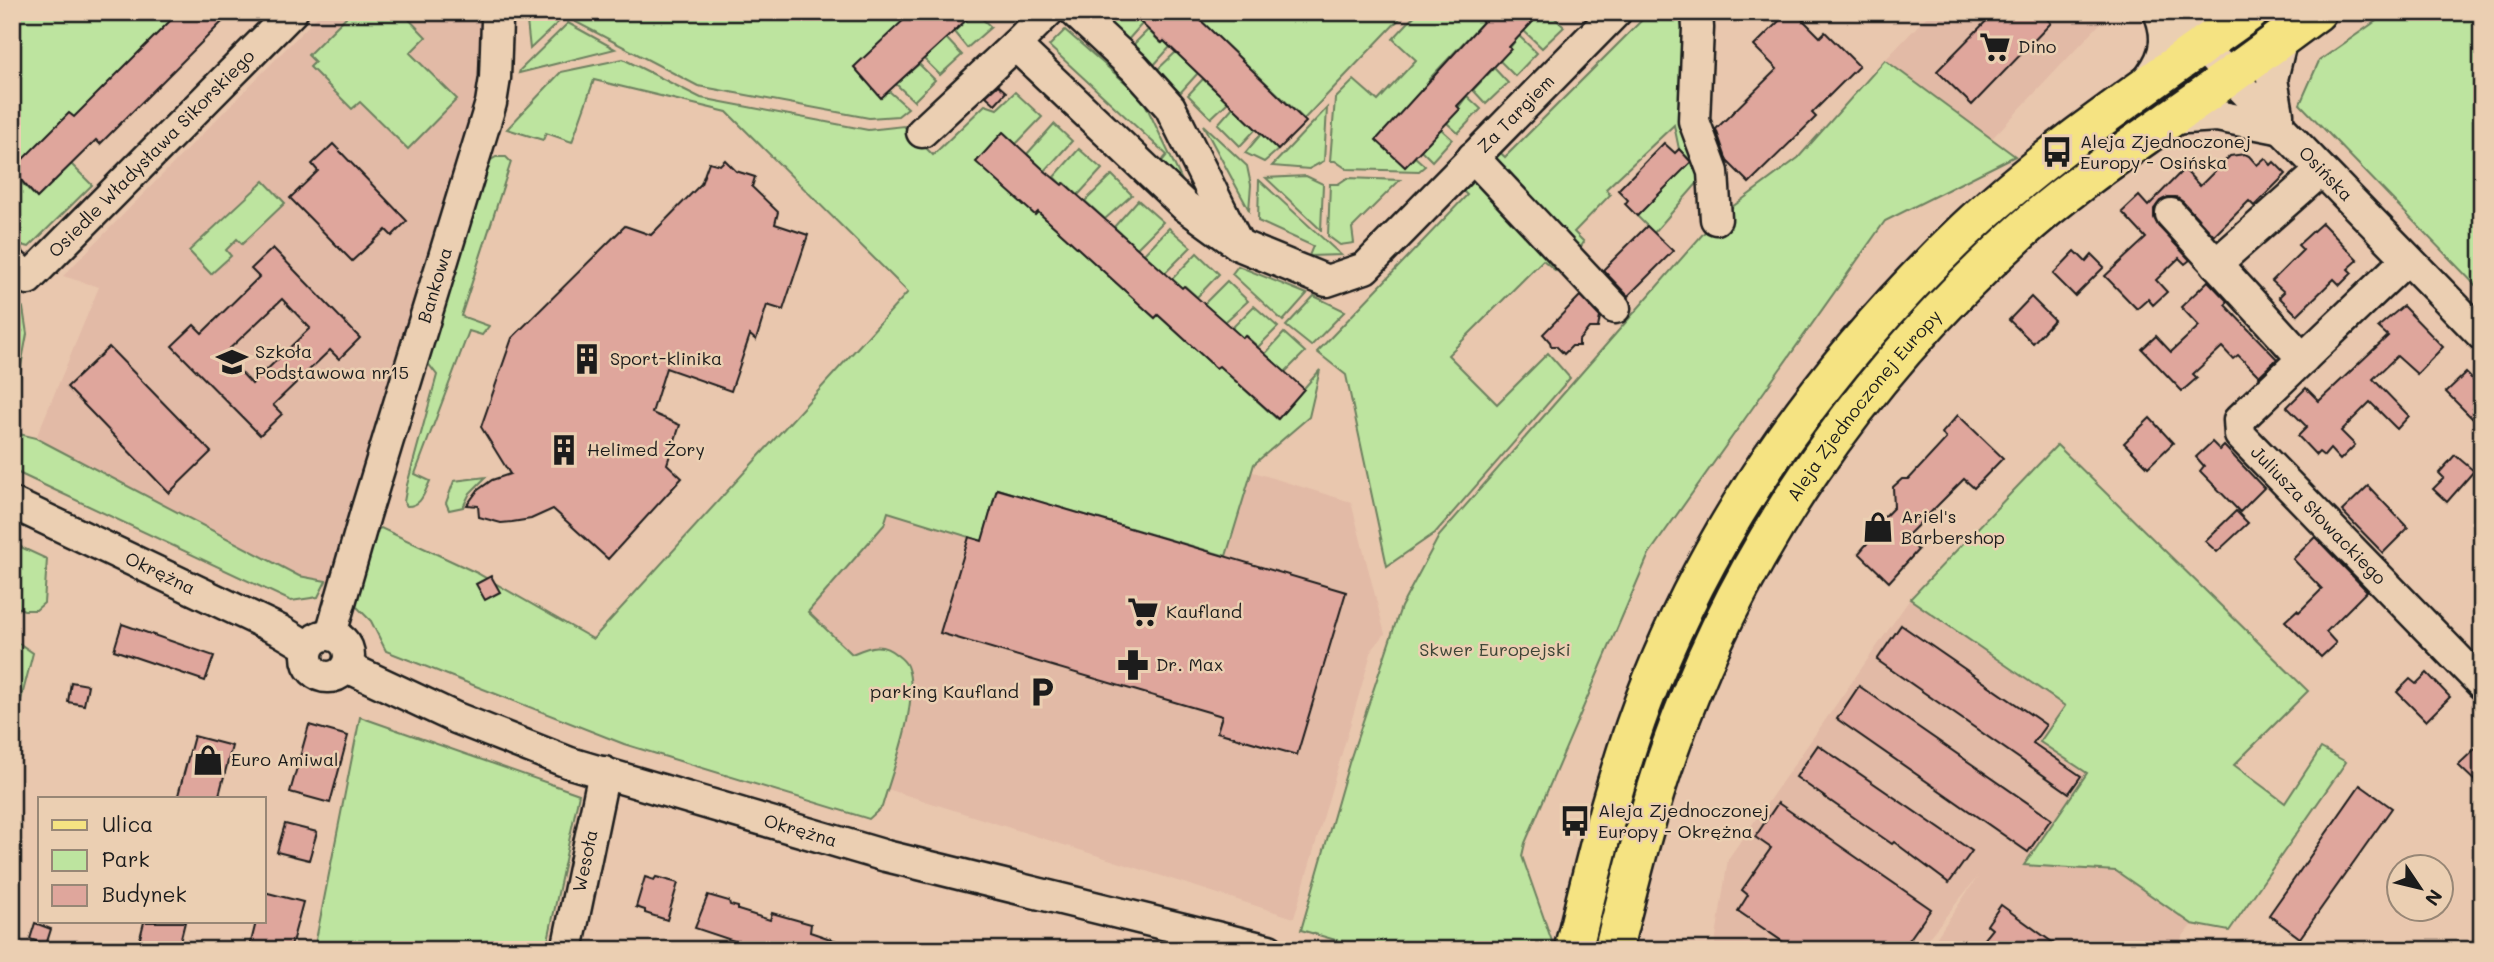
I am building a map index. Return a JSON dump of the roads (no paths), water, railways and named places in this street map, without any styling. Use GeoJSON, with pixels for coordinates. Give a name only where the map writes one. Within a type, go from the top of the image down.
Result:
{"type":"FeatureCollection","features":[{"type":"Feature","properties":{"kind":"main road"},"geometry":{"type":"LineString","coordinates":[[1573,949],[1620,772],[1651,682],[1673,630],[1733,518],[1815,397],[1861,339],[1966,229],[2047,161],[2250,12]]}},
{"type":"Feature","properties":{"kind":"main road","name":"Aleja Zjednoczonej Europy"},"geometry":{"type":"LineString","coordinates":[[1614,950],[1648,814],[1690,695],[1714,640],[1777,521],[1854,408],[1905,348],[2017,235],[2096,172],[2317,12]]}},
{"type":"Feature","properties":{"kind":"street","name":"Osiedle Władysława Sikorskiego"},"geometry":{"type":"LineString","coordinates":[[12,264],[28,279],[292,12]]}},
{"type":"Feature","properties":{"kind":"street","name":"Bankowa"},"geometry":{"type":"LineString","coordinates":[[319,641],[365,515],[491,103],[495,78],[496,12]]}},
{"type":"Feature","properties":{"kind":"street"},"geometry":{"type":"LineString","coordinates":[[922,132],[1048,12]]}},
{"type":"Feature","properties":{"kind":"street"},"geometry":{"type":"LineString","coordinates":[[1075,12],[1135,68],[1170,107],[1239,245]]}},
{"type":"Feature","properties":{"kind":"street","name":"Za Targiem"},"geometry":{"type":"LineString","coordinates":[[1615,308],[1473,157],[1616,12]]}},
{"type":"Feature","properties":{"kind":"street"},"geometry":{"type":"LineString","coordinates":[[1697,12],[1694,121],[1713,172],[1716,219]]}},
{"type":"Feature","properties":{"kind":"street"},"geometry":{"type":"LineString","coordinates":[[2137,93],[2160,65],[2165,46],[2159,12]]}},
{"type":"Feature","properties":{"kind":"street","name":"Osińska"},"geometry":{"type":"LineString","coordinates":[[2168,12],[2482,335]]}},
{"type":"Feature","properties":{"kind":"street"},"geometry":{"type":"LineString","coordinates":[[2180,12],[2185,15],[2224,18],[2241,12]]}},
{"type":"Feature","properties":{"kind":"street"},"geometry":{"type":"LineString","coordinates":[[2169,119],[2217,116],[2278,128],[2272,79],[2282,38]]}},
{"type":"Feature","properties":{"kind":"street"},"geometry":{"type":"LineString","coordinates":[[1015,45],[1185,206],[1239,245],[1327,281],[1365,268],[1473,157]]}},
{"type":"Feature","properties":{"kind":"street"},"geometry":{"type":"LineString","coordinates":[[2216,264],[2321,170]]}},
{"type":"Feature","properties":{"kind":"street"},"geometry":{"type":"LineString","coordinates":[[2171,214],[2303,359]]}},
{"type":"Feature","properties":{"kind":"street","name":"Juliusza Słowackiego"},"geometry":{"type":"LineString","coordinates":[[2407,259],[2239,420],[2240,435],[2482,684]]}},
{"type":"Feature","properties":{"kind":"street","name":"Okrężna"},"geometry":{"type":"LineString","coordinates":[[12,503],[281,631],[319,641],[343,640],[349,653],[347,667],[456,718],[570,763],[1181,939],[1269,950]]}},
{"type":"Feature","properties":{"kind":"street","name":"Wesoła"},"geometry":{"type":"LineString","coordinates":[[567,950],[604,772]]}},
{"type":"Feature","properties":{"kind":"place","name":"Dino"},"geometry":{"type":"Point","coordinates":[1995,47]}},
{"type":"Feature","properties":{"kind":"place","name":"Aleja Zjednoczonej Europy - Osińska"},"geometry":{"type":"Point","coordinates":[2057,152]}},
{"type":"Feature","properties":{"kind":"place","name":"Sport-klinika"},"geometry":{"type":"Point","coordinates":[587,359]}},
{"type":"Feature","properties":{"kind":"place","name":"Szkoła Podstawowa nr15"},"geometry":{"type":"Point","coordinates":[232,362]}},
{"type":"Feature","properties":{"kind":"place","name":"Helimed Żory"},"geometry":{"type":"Point","coordinates":[564,450]}},
{"type":"Feature","properties":{"kind":"place","name":"Ariel's Barbershop"},"geometry":{"type":"Point","coordinates":[1878,527]}},
{"type":"Feature","properties":{"kind":"place","name":"Kaufland"},"geometry":{"type":"Point","coordinates":[1143,612]}},
{"type":"Feature","properties":{"kind":"place","name":"Dr. Max"},"geometry":{"type":"Point","coordinates":[1133,665]}},
{"type":"Feature","properties":{"kind":"place","name":"parking Kaufland"},"geometry":{"type":"Point","coordinates":[1042,692]}},
{"type":"Feature","properties":{"kind":"place","name":"Euro Amiwal"},"geometry":{"type":"Point","coordinates":[208,760]}},
{"type":"Feature","properties":{"kind":"place","name":"Aleja Zjednoczonej Europy - Okrężna"},"geometry":{"type":"Point","coordinates":[1575,821]}},
{"type":"Feature","properties":{"kind":"park label","name":"Skwer Europejski"},"geometry":{"type":"Point","coordinates":[1495,650]}}]}
